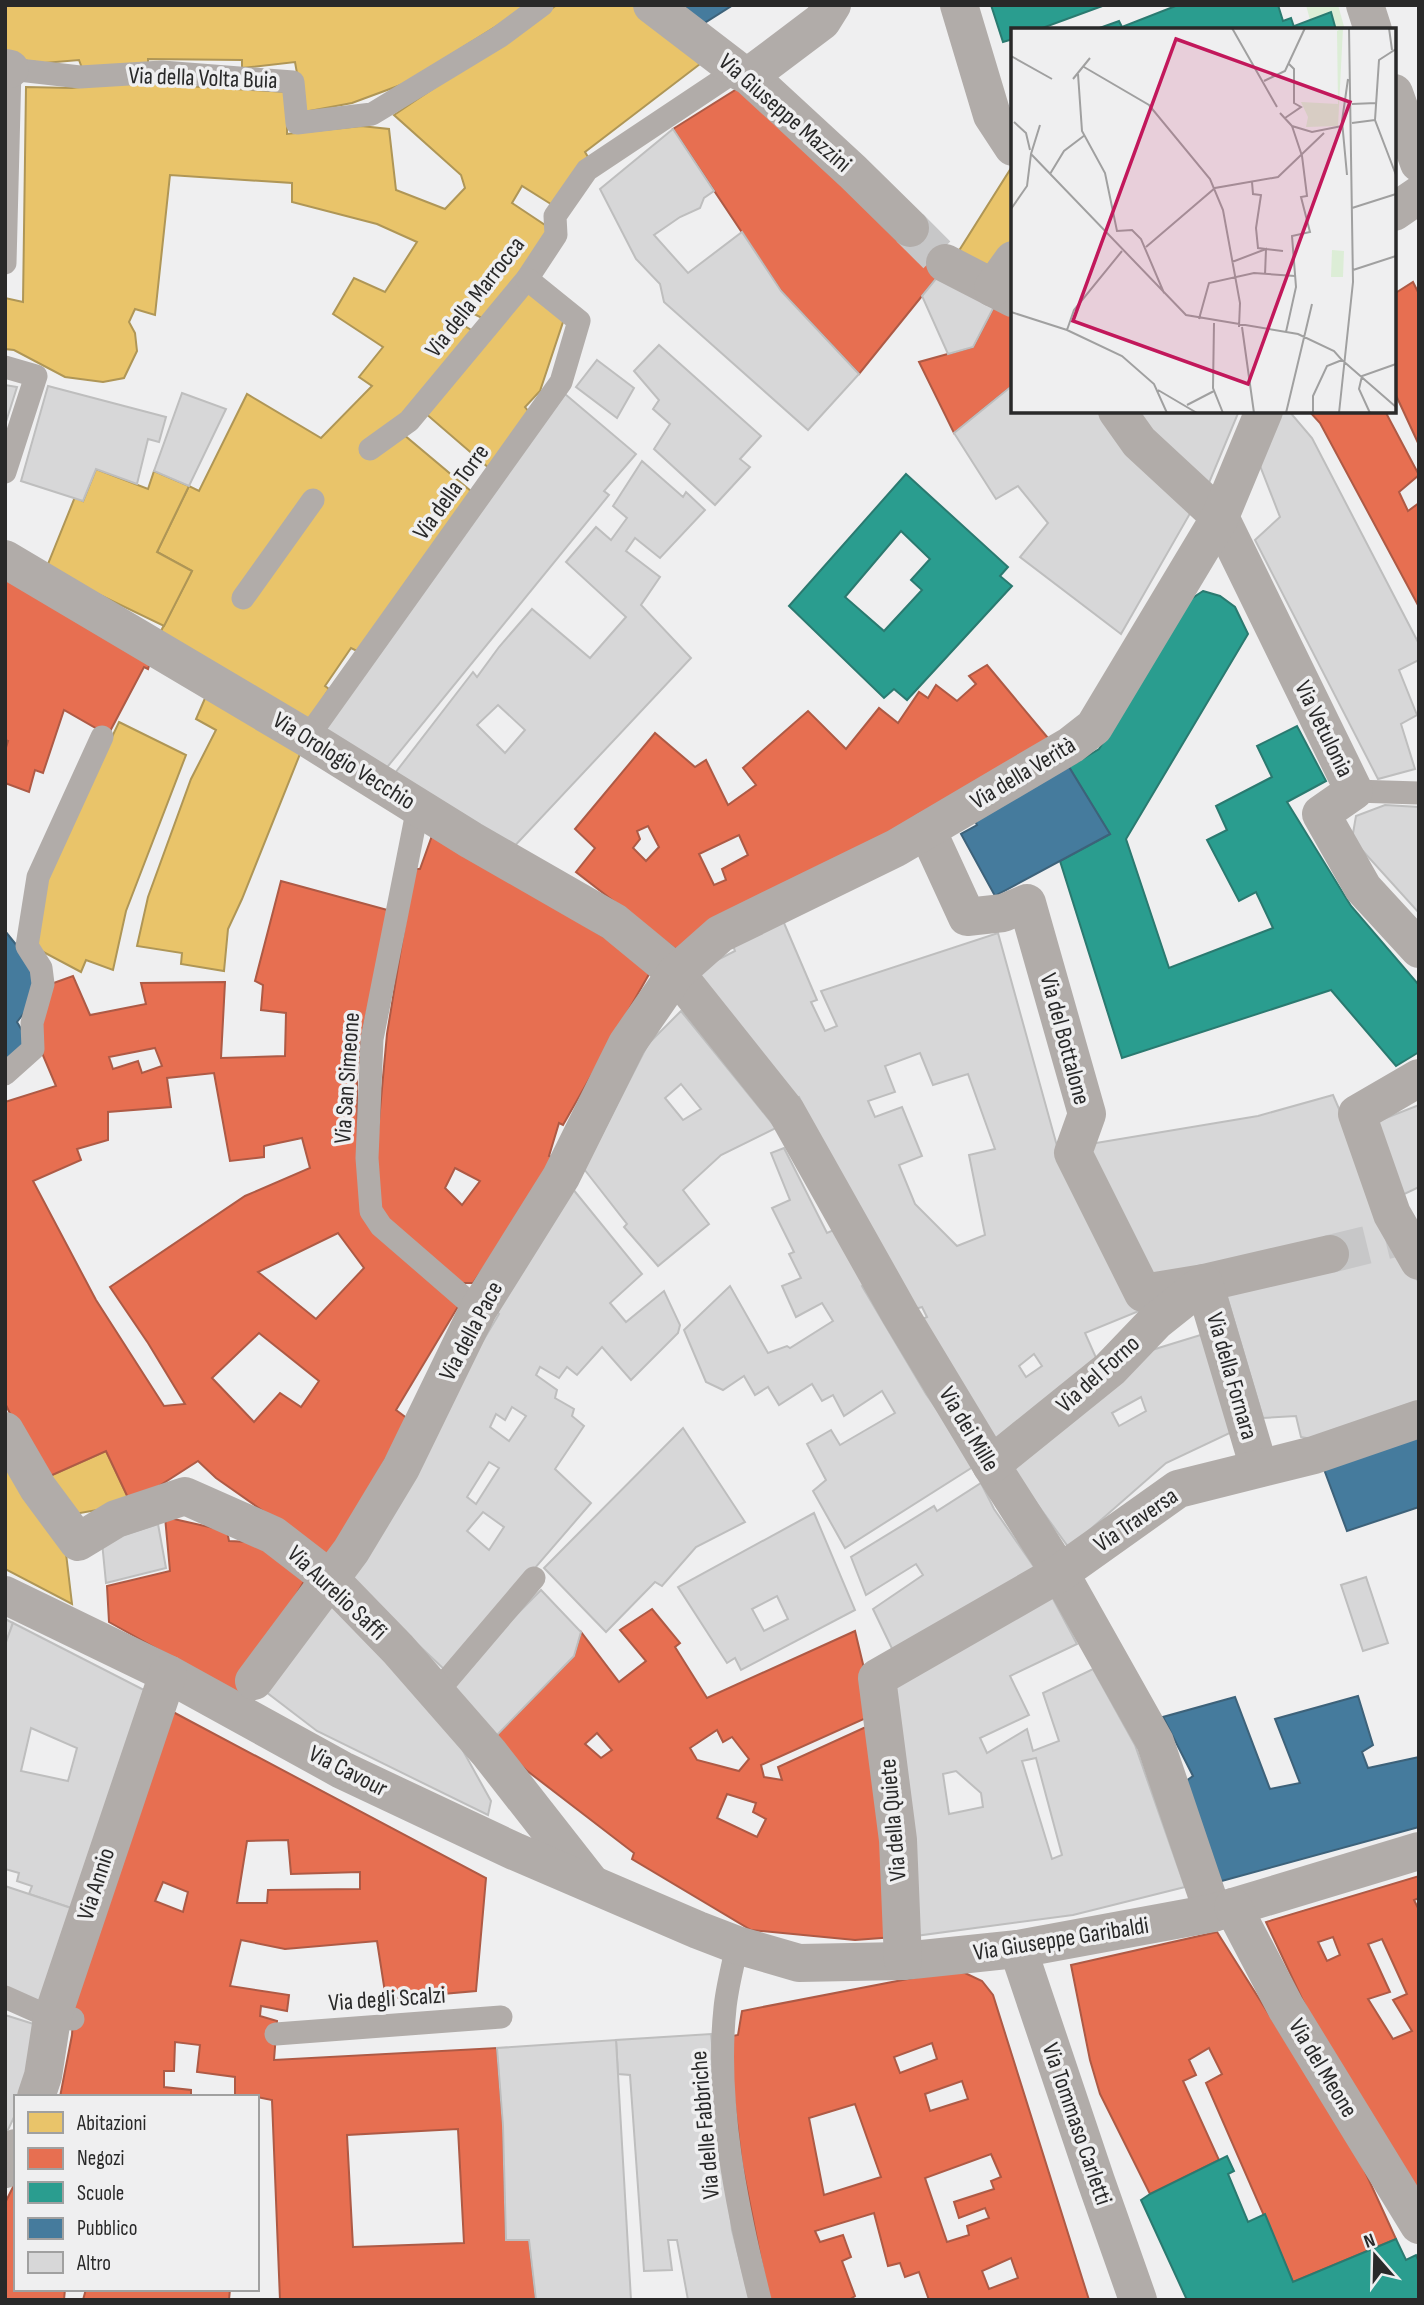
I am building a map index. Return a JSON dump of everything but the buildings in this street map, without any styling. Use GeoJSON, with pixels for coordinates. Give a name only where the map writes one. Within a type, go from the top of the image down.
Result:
{"type":"FeatureCollection","features":[{"type":"Feature","properties":{"kind":"street","name":"Via Giuseppe Mazzini"},"geometry":{"type":"LineString","coordinates":[[652,5],[743,73],[853,172],[910,228]]}},
{"type":"Feature","properties":{"kind":"street"},"geometry":{"type":"LineString","coordinates":[[743,73],[822,21],[832,5]]}},
{"type":"Feature","properties":{"kind":"street"},"geometry":{"type":"LineString","coordinates":[[959,5],[992,115],[1011,144]]}},
{"type":"Feature","properties":{"kind":"street"},"geometry":{"type":"LineString","coordinates":[[1365,5],[1372,28]]}},
{"type":"Feature","properties":{"kind":"street"},"geometry":{"type":"LineString","coordinates":[[1396,99],[1419,163]]}},
{"type":"Feature","properties":{"kind":"street"},"geometry":{"type":"LineString","coordinates":[[1396,211],[1419,195]]}},
{"type":"Feature","properties":{"kind":"street"},"geometry":{"type":"LineString","coordinates":[[945,263],[1006,282]]}},
{"type":"Feature","properties":{"kind":"street"},"geometry":{"type":"LineString","coordinates":[[1118,413],[1139,442],[1220,517]]}},
{"type":"Feature","properties":{"kind":"street","name":"Via della Verità"},"geometry":{"type":"LineString","coordinates":[[676,973],[720,934],[896,848],[1071,746],[1094,727],[1220,517],[1263,413]]}},
{"type":"Feature","properties":{"kind":"street","name":"Via Vetulonia"},"geometry":{"type":"LineString","coordinates":[[1220,517],[1354,790],[1321,814],[1363,888],[1419,949]]}},
{"type":"Feature","properties":{"kind":"street","name":"Via Orologio Vecchio"},"geometry":{"type":"LineString","coordinates":[[5,559],[147,646],[195,664],[307,738],[471,840],[614,922],[676,973]]}},
{"type":"Feature","properties":{"kind":"street","name":"Via del Bottalone"},"geometry":{"type":"LineString","coordinates":[[927,830],[967,917],[1003,913],[1027,904],[1087,1114],[1073,1153],[1143,1293],[1204,1283],[1330,1254]]}},
{"type":"Feature","properties":{"kind":"street","name":"Via della Pace"},"geometry":{"type":"LineString","coordinates":[[254,1681],[351,1551],[401,1468],[478,1310],[561,1177],[626,1044],[676,973]]}},
{"type":"Feature","properties":{"kind":"street","name":"Via dei Mille"},"geometry":{"type":"LineString","coordinates":[[676,973],[786,1111],[900,1314],[1060,1573],[1155,1742],[1223,1910]]}},
{"type":"Feature","properties":{"kind":"street"},"geometry":{"type":"LineString","coordinates":[[1406,1245],[1392,1214],[1357,1114],[1419,1078]]}},
{"type":"Feature","properties":{"kind":"street","name":"Via del Forno"},"geometry":{"type":"LineString","coordinates":[[991,1465],[1110,1369],[1155,1322],[1204,1283]]}},
{"type":"Feature","properties":{"kind":"street","name":"Via della Fornara"},"geometry":{"type":"LineString","coordinates":[[1204,1283],[1259,1468]]}},
{"type":"Feature","properties":{"kind":"street","name":"Via Traversa"},"geometry":{"type":"LineString","coordinates":[[877,1678],[1060,1573],[1178,1489],[1314,1455],[1419,1419]]}},
{"type":"Feature","properties":{"kind":"street","name":"Via Aurelio Saffi"},"geometry":{"type":"LineString","coordinates":[[5,1432],[38,1488],[78,1542],[116,1519],[185,1496],[273,1535],[330,1579],[437,1692],[489,1753],[593,1886]]}},
{"type":"Feature","properties":{"kind":"street","name":"Via Cavour"},"geometry":{"type":"LineString","coordinates":[[5,1595],[167,1674],[342,1770],[593,1886],[698,1930]]}},
{"type":"Feature","properties":{"kind":"street","name":"Via Annio"},"geometry":{"type":"LineString","coordinates":[[37,2095],[63,2019],[167,1674]]}},
{"type":"Feature","properties":{"kind":"street","name":"Via della Quiete"},"geometry":{"type":"LineString","coordinates":[[877,1678],[898,1840],[903,1961]]}},
{"type":"Feature","properties":{"kind":"street","name":"Via Giuseppe Garibaldi"},"geometry":{"type":"LineString","coordinates":[[698,1930],[737,1945],[799,1963],[903,1961],[1018,1949],[1223,1910],[1419,1852]]}},
{"type":"Feature","properties":{"kind":"street","name":"Via del Meone"},"geometry":{"type":"LineString","coordinates":[[1223,1910],[1419,2225]]}},
{"type":"Feature","properties":{"kind":"street","name":"Via Tommaso Carletti"},"geometry":{"type":"LineString","coordinates":[[1018,1949],[1138,2300]]}},
{"type":"Feature","properties":{"kind":"street"},"geometry":{"type":"LineString","coordinates":[[5,2169],[14,2152]]}},
{"type":"Feature","properties":{"kind":"lane","name":"Via della Volta Buia"},"geometry":{"type":"LineString","coordinates":[[8,68],[80,77],[162,72],[293,82],[297,123],[372,114],[499,37],[542,5]]}},
{"type":"Feature","properties":{"kind":"lane"},"geometry":{"type":"LineString","coordinates":[[5,263],[8,68]]}},
{"type":"Feature","properties":{"kind":"lane","name":"Via della Marrocca"},"geometry":{"type":"LineString","coordinates":[[370,449],[409,421],[527,279],[556,235],[555,216],[587,170],[743,73]]}},
{"type":"Feature","properties":{"kind":"lane","name":"Via della Torre"},"geometry":{"type":"LineString","coordinates":[[307,738],[561,382],[579,321],[527,279]]}},
{"type":"Feature","properties":{"kind":"lane"},"geometry":{"type":"LineString","coordinates":[[5,472],[36,376],[7,361]]}},
{"type":"Feature","properties":{"kind":"lane"},"geometry":{"type":"LineString","coordinates":[[243,598],[313,500]]}},
{"type":"Feature","properties":{"kind":"lane"},"geometry":{"type":"LineString","coordinates":[[5,1073],[33,1049],[32,1023],[43,984],[41,968],[27,946],[38,877],[102,737]]}},
{"type":"Feature","properties":{"kind":"lane"},"geometry":{"type":"LineString","coordinates":[[1354,790],[1419,793]]}},
{"type":"Feature","properties":{"kind":"lane","name":"Via San Simeone"},"geometry":{"type":"LineString","coordinates":[[418,807],[372,1038],[367,1158],[371,1211],[381,1226],[478,1310]]}},
{"type":"Feature","properties":{"kind":"lane"},"geometry":{"type":"LineString","coordinates":[[437,1692],[534,1578]]}},
{"type":"Feature","properties":{"kind":"lane","name":"Via delle Fabbriche"},"geometry":{"type":"LineString","coordinates":[[737,1945],[725,2008],[723,2071],[732,2170],[743,2235],[760,2300]]}},
{"type":"Feature","properties":{"kind":"lane"},"geometry":{"type":"LineString","coordinates":[[5,1997],[63,2019]]}},
{"type":"Feature","properties":{"kind":"lane","name":"Via degli Scalzi"},"geometry":{"type":"LineString","coordinates":[[276,2034],[501,2017]]}},
{"type":"Feature","properties":{"kind":"green space"},"geometry":{"type":"Polygon","coordinates":[[[1306,5],[1338,5],[1344,28],[1335,28],[1330,12],[1310,20],[1306,5]]]}},
{"type":"Feature","properties":{"kind":"tunnel"},"geometry":{"type":"LineString","coordinates":[[910,228],[945,263]]}},
{"type":"Feature","properties":{"kind":"tunnel"},"geometry":{"type":"LineString","coordinates":[[1330,1254],[1395,1238]]}}]}
